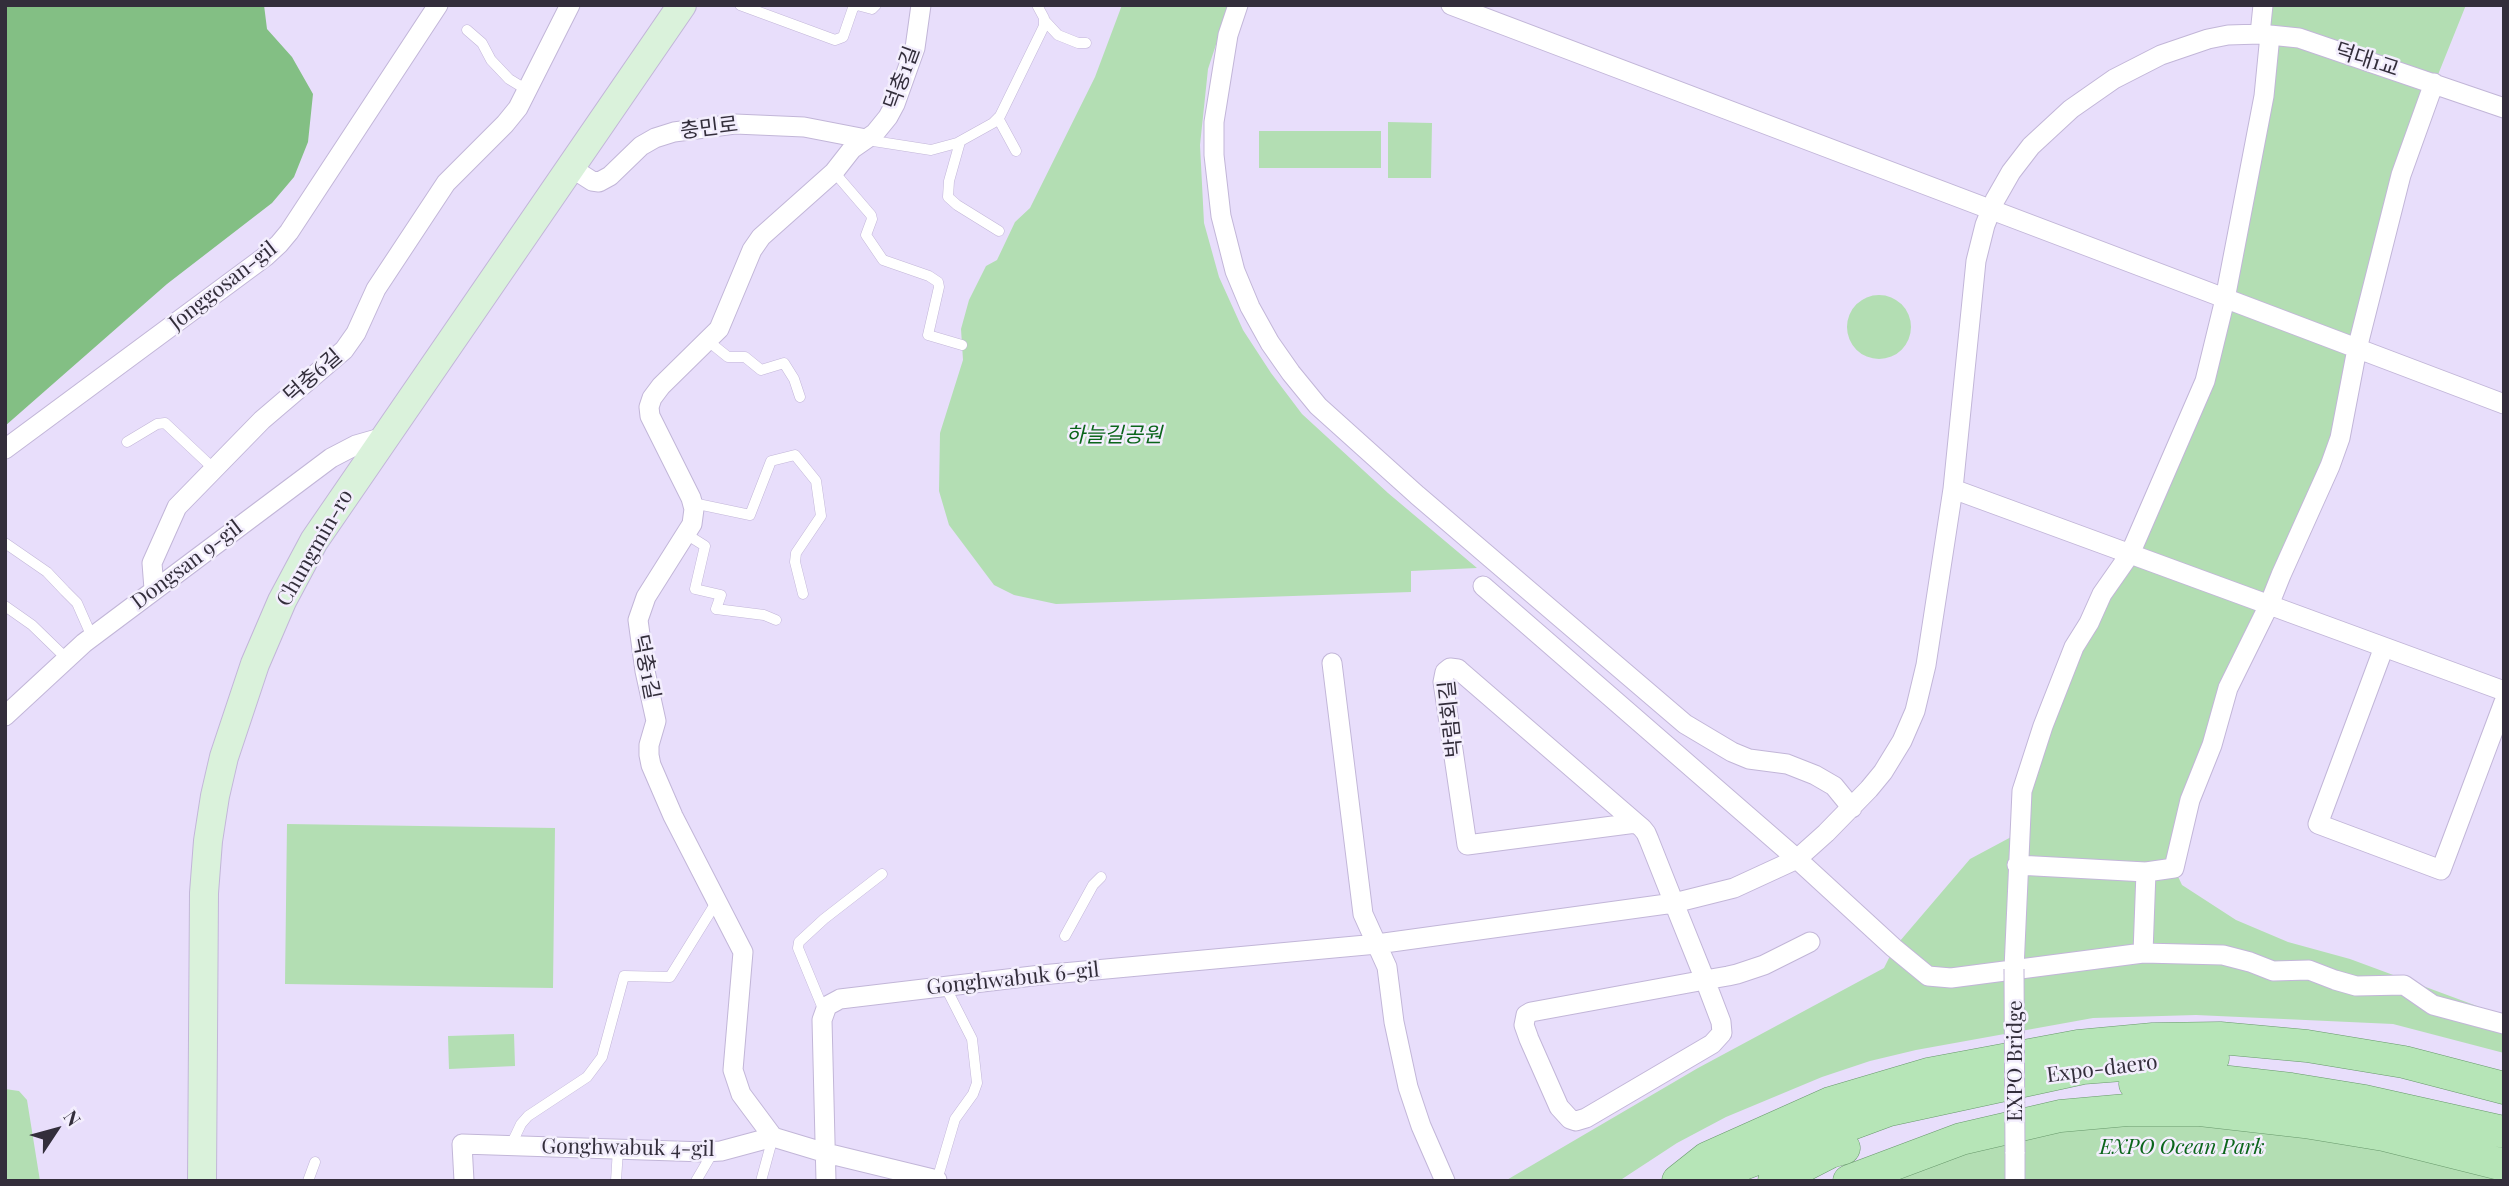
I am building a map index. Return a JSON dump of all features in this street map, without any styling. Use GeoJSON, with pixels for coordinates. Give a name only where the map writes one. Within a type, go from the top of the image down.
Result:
{"type":"FeatureCollection","features":[{"type":"Feature","properties":{"kind":"main road"},"geometry":{"type":"LineString","coordinates":[[1678,1181],[1707,1158],[1830,1103],[1928,1074],[2078,1046],[2153,1039],[2220,1038],[2307,1046],[2404,1062],[2504,1087]]}},
{"type":"Feature","properties":{"kind":"main road","name":"Expo-daero"},"geometry":{"type":"LineString","coordinates":[[1714,1181],[1735,1167],[1889,1110],[2070,1079],[2216,1058],[2295,1062],[2373,1076],[2504,1107]]}},
{"type":"Feature","properties":{"kind":"main road"},"geometry":{"type":"LineString","coordinates":[[1878,1088],[1903,1091],[1978,1076],[2070,1079]]}},
{"type":"Feature","properties":{"kind":"main road"},"geometry":{"type":"LineString","coordinates":[[1849,1180],[1868,1161],[1938,1127],[2024,1108],[2070,1079]]}},
{"type":"Feature","properties":{"kind":"main road","name":"Expo-daero"},"geometry":{"type":"LineString","coordinates":[[1774,1181],[1830,1152],[1923,1121],[2070,1079],[2256,1085],[2365,1101],[2504,1132]]}},
{"type":"Feature","properties":{"kind":"main road"},"geometry":{"type":"LineString","coordinates":[[1849,1180],[1961,1139],[2060,1116],[2127,1110],[2200,1110],[2305,1122],[2384,1135],[2504,1165]]}},
{"type":"Feature","properties":{"kind":"street","name":"Jonggosan-gil"},"geometry":{"type":"LineString","coordinates":[[5,449],[279,244],[438,5]]}},
{"type":"Feature","properties":{"kind":"street","name":"덕충6길"},"geometry":{"type":"LineString","coordinates":[[153,589],[152,563],[173,513],[262,421],[344,351],[356,333],[368,302],[446,183],[518,108],[570,5]]}},
{"type":"Feature","properties":{"kind":"street","name":"Chungmin-ro"},"geometry":{"type":"LineString","coordinates":[[202,1181],[204,893],[208,841],[218,783],[255,664],[282,601],[314,541],[681,5]]}},
{"type":"Feature","properties":{"kind":"street","name":"덕충1길"},"geometry":{"type":"LineString","coordinates":[[773,1137],[741,1094],[735,1079],[733,1057],[744,956],[673,816],[651,765],[649,744],[656,721],[638,632],[638,620],[646,597],[693,520],[692,503],[650,416],[649,407],[661,386],[708,341],[724,321],[752,250],[761,237],[834,172],[852,149],[881,127],[895,104],[915,48],[920,5]]}},
{"type":"Feature","properties":{"kind":"street"},"geometry":{"type":"LineString","coordinates":[[1238,5],[1228,35],[1214,122],[1214,155],[1221,216],[1235,271],[1250,307],[1291,373],[1318,406],[1417,495],[1685,724],[1749,759],[1787,764],[1815,775],[1834,786],[1852,808]]}},
{"type":"Feature","properties":{"kind":"street"},"geometry":{"type":"LineString","coordinates":[[1451,5],[2504,404]]}},
{"type":"Feature","properties":{"kind":"street","name":"EXPO Bridge"},"geometry":{"type":"LineString","coordinates":[[2014,1181],[2014,969],[2022,791],[2043,726],[2074,647],[2090,622],[2098,601],[2130,554],[2204,381],[2225,299],[2264,96],[2263,5]]}},
{"type":"Feature","properties":{"kind":"street","name":"덕대1교"},"geometry":{"type":"LineString","coordinates":[[1953,489],[1972,284],[1980,241],[1991,210],[2007,178],[2031,146],[2070,108],[2135,68],[2185,46],[2218,37],[2265,34],[2299,38],[2504,108]]}},
{"type":"Feature","properties":{"kind":"street"},"geometry":{"type":"LineString","coordinates":[[2017,865],[2146,872],[2174,868],[2190,800],[2212,745],[2228,688],[2269,605],[2337,447],[2357,349],[2401,175],[2434,83]]}},
{"type":"Feature","properties":{"kind":"street","name":"충민로"},"geometry":{"type":"LineString","coordinates":[[570,167],[592,181],[599,182],[654,138],[674,132],[735,124],[804,127],[866,139]]}},
{"type":"Feature","properties":{"kind":"street","name":"Dongsan 9-gil"},"geometry":{"type":"LineString","coordinates":[[8,708],[153,589],[331,458],[356,445],[384,437]]}},
{"type":"Feature","properties":{"kind":"street"},"geometry":{"type":"LineString","coordinates":[[1377,944],[1674,903],[1734,888],[1797,859],[1852,808],[1883,772],[1902,741],[1927,665],[1953,489],[2504,691]]}},
{"type":"Feature","properties":{"kind":"street"},"geometry":{"type":"LineString","coordinates":[[1483,586],[1928,976],[1951,978],[2143,953],[2223,956],[2273,971],[2309,970],[2356,986],[2404,985],[2433,1005],[2504,1024]]}},
{"type":"Feature","properties":{"kind":"street"},"geometry":{"type":"LineString","coordinates":[[2384,647],[2318,824],[2441,870],[2504,702]]}},
{"type":"Feature","properties":{"kind":"street"},"geometry":{"type":"LineString","coordinates":[[1332,663],[1363,914],[1387,967],[1394,1022],[1408,1087],[1421,1126],[1445,1181]]}},
{"type":"Feature","properties":{"kind":"street","name":"박람회길"},"geometry":{"type":"LineString","coordinates":[[1636,823],[1467,845],[1443,682],[1445,672],[1450,668],[1458,669],[1636,823],[1649,840],[1705,980],[1722,1026],[1722,1033],[1716,1041],[1586,1118],[1576,1121],[1568,1117],[1559,1107],[1525,1031],[1526,1015],[1531,1012],[1705,980],[1755,968],[1810,942]]}},
{"type":"Feature","properties":{"kind":"street"},"geometry":{"type":"LineString","coordinates":[[2143,953],[2146,872]]}},
{"type":"Feature","properties":{"kind":"street","name":"Gonghwabuk 6-gil"},"geometry":{"type":"LineString","coordinates":[[824,1012],[830,1003],[840,999],[945,985],[1377,944]]}},
{"type":"Feature","properties":{"kind":"street"},"geometry":{"type":"LineString","coordinates":[[824,1012],[822,1036],[826,1181]]}},
{"type":"Feature","properties":{"kind":"street"},"geometry":{"type":"LineString","coordinates":[[773,1137],[826,1153],[939,1180]]}},
{"type":"Feature","properties":{"kind":"street","name":"Gonghwabuk 4-gil"},"geometry":{"type":"LineString","coordinates":[[464,1181],[463,1144],[713,1152],[773,1137]]}},
{"type":"Feature","properties":{"kind":"lane"},"geometry":{"type":"LineString","coordinates":[[740,5],[835,40],[843,37],[853,8],[857,5],[872,9],[876,5]]}},
{"type":"Feature","properties":{"kind":"lane"},"geometry":{"type":"LineString","coordinates":[[1037,5],[1045,21],[1058,35],[1078,43],[1086,43]]}},
{"type":"Feature","properties":{"kind":"lane"},"geometry":{"type":"LineString","coordinates":[[866,139],[931,150],[960,142],[984,130],[998,118],[1041,35],[1045,21]]}},
{"type":"Feature","properties":{"kind":"lane"},"geometry":{"type":"LineString","coordinates":[[467,30],[482,43],[491,60],[509,79],[527,90]]}},
{"type":"Feature","properties":{"kind":"lane"},"geometry":{"type":"LineString","coordinates":[[998,118],[1016,151]]}},
{"type":"Feature","properties":{"kind":"lane"},"geometry":{"type":"LineString","coordinates":[[960,142],[948,181],[948,197],[999,231]]}},
{"type":"Feature","properties":{"kind":"lane"},"geometry":{"type":"LineString","coordinates":[[834,172],[871,215],[866,235],[883,260],[929,275],[938,282],[928,335],[962,345]]}},
{"type":"Feature","properties":{"kind":"lane"},"geometry":{"type":"LineString","coordinates":[[708,341],[728,358],[745,357],[761,370],[784,363],[794,379],[800,397]]}},
{"type":"Feature","properties":{"kind":"lane"},"geometry":{"type":"LineString","coordinates":[[127,442],[158,424],[165,423],[214,469]]}},
{"type":"Feature","properties":{"kind":"lane"},"geometry":{"type":"LineString","coordinates":[[692,503],[750,514],[771,461],[795,455],[816,481],[821,516],[796,553],[795,562],[803,594]]}},
{"type":"Feature","properties":{"kind":"lane"},"geometry":{"type":"LineString","coordinates":[[686,534],[705,546],[695,589],[721,595],[716,609],[764,615],[776,620]]}},
{"type":"Feature","properties":{"kind":"lane"},"geometry":{"type":"LineString","coordinates":[[5,542],[47,572],[77,603],[92,637]]}},
{"type":"Feature","properties":{"kind":"lane"},"geometry":{"type":"LineString","coordinates":[[5,606],[32,625],[66,659]]}},
{"type":"Feature","properties":{"kind":"lane"},"geometry":{"type":"LineString","coordinates":[[824,1012],[798,948],[799,942],[809,931],[882,874]]}},
{"type":"Feature","properties":{"kind":"lane"},"geometry":{"type":"LineString","coordinates":[[1065,936],[1093,885],[1101,877]]}},
{"type":"Feature","properties":{"kind":"lane"},"geometry":{"type":"LineString","coordinates":[[511,1145],[528,1116],[587,1077],[602,1057],[624,976],[670,977],[717,901]]}},
{"type":"Feature","properties":{"kind":"lane"},"geometry":{"type":"LineString","coordinates":[[939,1180],[955,1119],[973,1094],[977,1083],[972,1039],[945,985]]}},
{"type":"Feature","properties":{"kind":"lane"},"geometry":{"type":"LineString","coordinates":[[761,1181],[773,1137]]}},
{"type":"Feature","properties":{"kind":"lane"},"geometry":{"type":"LineString","coordinates":[[616,1181],[618,1149]]}},
{"type":"Feature","properties":{"kind":"lane"},"geometry":{"type":"LineString","coordinates":[[696,1181],[713,1152]]}},
{"type":"Feature","properties":{"kind":"lane"},"geometry":{"type":"LineString","coordinates":[[308,1181],[315,1162]]}},
{"type":"Feature","properties":{"kind":"green space"},"geometry":{"type":"Polygon","coordinates":[[[5,5],[264,5],[267,29],[292,57],[313,94],[308,142],[294,177],[272,203],[167,284],[5,426],[5,5]]]}},
{"type":"Feature","properties":{"kind":"green space","name":"하늘길공원"},"geometry":{"type":"Polygon","coordinates":[[[1122,5],[1229,5],[1208,69],[1200,145],[1204,223],[1219,277],[1243,330],[1302,414],[1388,493],[1477,568],[1411,571],[1411,592],[1056,604],[1014,595],[994,585],[949,525],[939,491],[940,433],[963,360],[961,329],[969,300],[986,266],[997,260],[1015,222],[1030,208],[1095,77],[1122,5]]]}},
{"type":"Feature","properties":{"kind":"green space"},"geometry":{"type":"Polygon","coordinates":[[[2263,5],[2466,5],[2415,132],[2340,438],[2228,688],[2174,868],[2182,885],[2236,920],[2288,942],[2350,959],[2504,1016],[2504,1053],[2393,1024],[2196,1015],[2093,1018],[1916,1050],[1870,1061],[1822,1077],[1726,1117],[1677,1143],[1619,1181],[1505,1181],[1698,1068],[1884,968],[1894,948],[1970,859],[2013,836],[2029,764],[2205,381],[2264,96],[2263,5]]]}},
{"type":"Feature","properties":{"kind":"green space"},"geometry":{"type":"Polygon","coordinates":[[[1388,122],[1432,123],[1431,178],[1388,178],[1388,122]]]}},
{"type":"Feature","properties":{"kind":"green space"},"geometry":{"type":"Polygon","coordinates":[[[1259,131],[1381,131],[1381,168],[1259,168],[1259,131]]]}},
{"type":"Feature","properties":{"kind":"green space"},"geometry":{"type":"Polygon","coordinates":[[[1879,295],[1891,297],[1902,304],[1909,315],[1909,339],[1902,350],[1891,357],[1879,359],[1867,357],[1856,350],[1849,339],[1847,327],[1849,315],[1856,304],[1867,297],[1879,295]]]}},
{"type":"Feature","properties":{"kind":"green space"},"geometry":{"type":"Polygon","coordinates":[[[287,824],[555,828],[553,988],[285,984],[287,824]]]}},
{"type":"Feature","properties":{"kind":"green space"},"geometry":{"type":"Polygon","coordinates":[[[514,1034],[515,1066],[449,1069],[448,1036],[514,1034]]]}},
{"type":"Feature","properties":{"kind":"green space"},"geometry":{"type":"Polygon","coordinates":[[[5,1089],[19,1091],[27,1100],[40,1181],[5,1181],[5,1089]]]}},
{"type":"Feature","properties":{"kind":"green space","name":"EXPO Ocean Park"},"geometry":{"type":"Polygon","coordinates":[[[2211,1114],[2504,1176],[2504,1181],[1859,1181],[2002,1132],[2211,1114]]]}}]}
